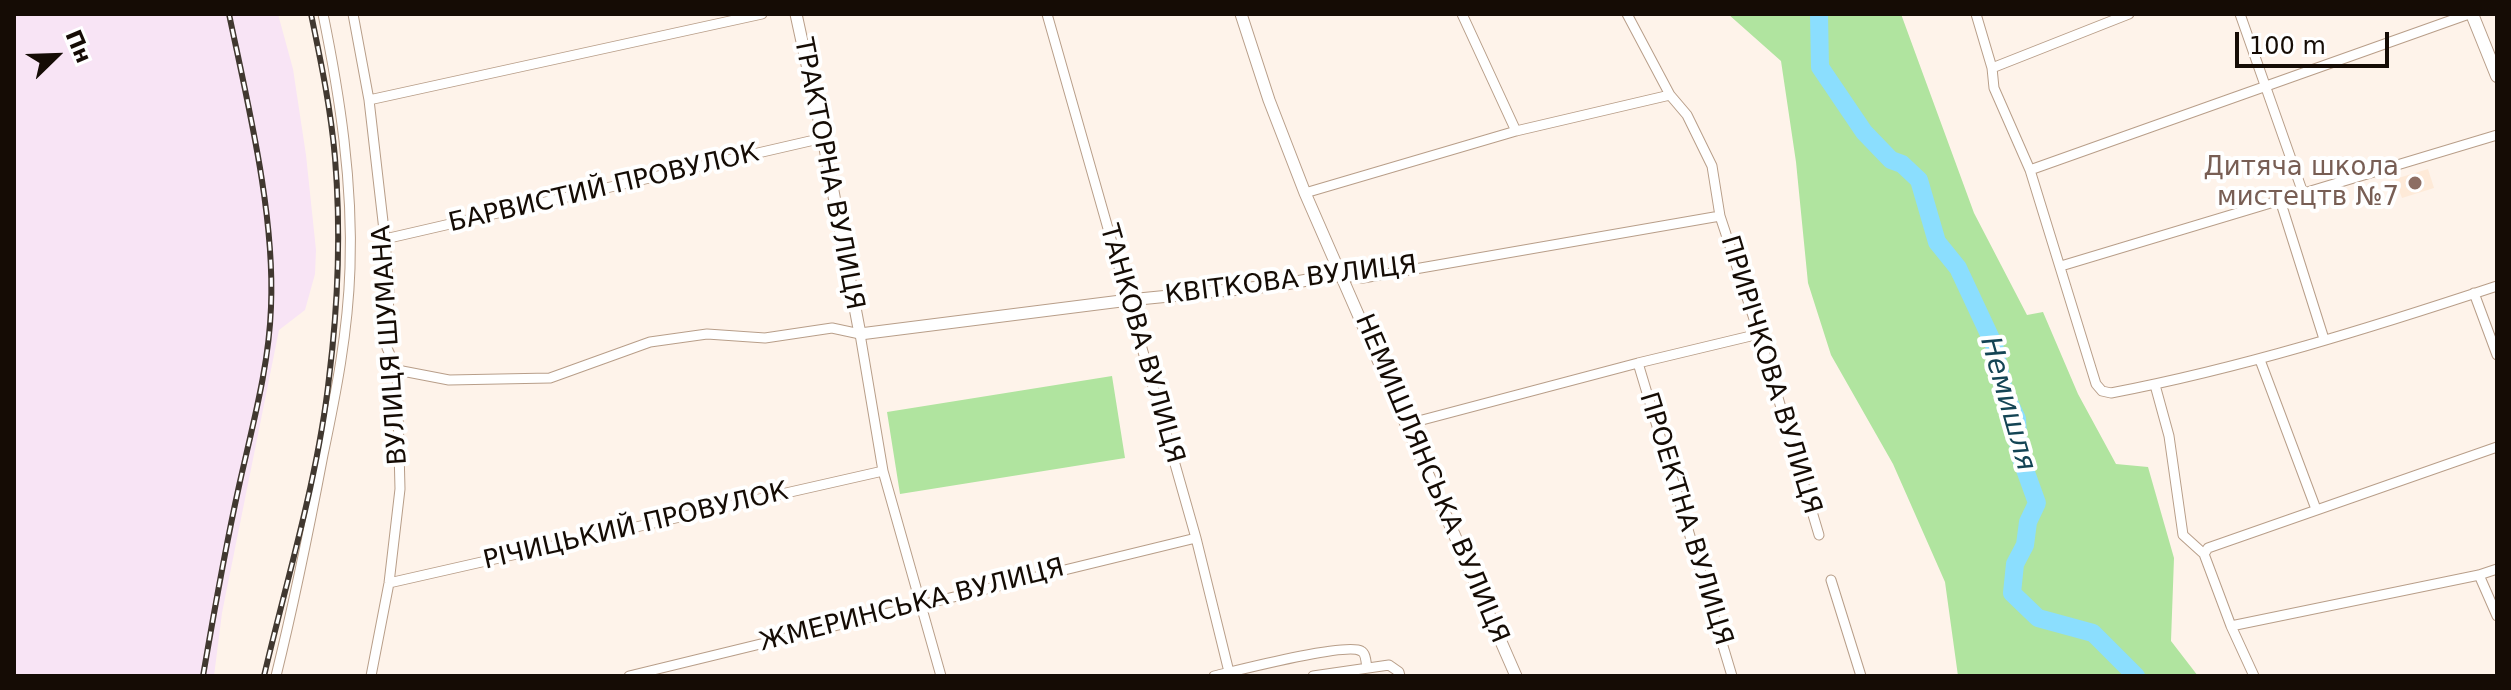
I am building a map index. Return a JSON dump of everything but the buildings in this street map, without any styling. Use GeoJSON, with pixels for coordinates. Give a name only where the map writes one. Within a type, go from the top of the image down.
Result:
{"type":"FeatureCollection","features":[{"type":"Feature","properties":{"kind":"main road"},"geometry":{"type":"LineString","coordinates":[[2470,14],[2497,76]]}},
{"type":"Feature","properties":{"kind":"street"},"geometry":{"type":"LineString","coordinates":[[276,676],[343,359],[347,319],[350,241],[346,168],[339,99],[323,14]]}},
{"type":"Feature","properties":{"kind":"street","name":"ВУЛИЦЯ ШУМАНА"},"geometry":{"type":"LineString","coordinates":[[353,14],[369,100],[385,239],[389,291],[387,348],[397,370],[400,489],[389,583],[371,676]]}},
{"type":"Feature","properties":{"kind":"street"},"geometry":{"type":"LineString","coordinates":[[369,100],[762,14]]}},
{"type":"Feature","properties":{"kind":"street","name":"ТРАКТОРНА ВУЛИЦЯ"},"geometry":{"type":"LineString","coordinates":[[796,14],[860,334]]}},
{"type":"Feature","properties":{"kind":"street","name":"ТАНКОВА ВУЛИЦЯ"},"geometry":{"type":"LineString","coordinates":[[1047,14],[1196,538],[1229,674]]}},
{"type":"Feature","properties":{"kind":"street","name":"НЕМИШЛЯНСЬКА ВУЛИЦЯ"},"geometry":{"type":"LineString","coordinates":[[1241,14],[1269,100],[1305,193],[1516,676]]}},
{"type":"Feature","properties":{"kind":"street"},"geometry":{"type":"LineString","coordinates":[[1462,14],[1516,131]]}},
{"type":"Feature","properties":{"kind":"street","name":"ПРИРІЧКОВА ВУЛИЦЯ"},"geometry":{"type":"LineString","coordinates":[[1627,14],[1670,95],[1687,115],[1712,166],[1720,216],[1819,535]]}},
{"type":"Feature","properties":{"kind":"street"},"geometry":{"type":"LineString","coordinates":[[1976,14],[1992,68],[1994,88],[2030,170],[2096,384],[2102,391],[2111,393],[2155,385],[2260,360],[2497,286]]}},
{"type":"Feature","properties":{"kind":"street"},"geometry":{"type":"LineString","coordinates":[[1992,68],[2129,14]]}},
{"type":"Feature","properties":{"kind":"street"},"geometry":{"type":"LineString","coordinates":[[2240,14],[2303,193]]}},
{"type":"Feature","properties":{"kind":"street"},"geometry":{"type":"LineString","coordinates":[[2030,170],[2470,14]]}},
{"type":"Feature","properties":{"kind":"street"},"geometry":{"type":"LineString","coordinates":[[1305,193],[1516,131],[1670,95]]}},
{"type":"Feature","properties":{"kind":"street"},"geometry":{"type":"LineString","coordinates":[[2061,266],[2497,135]]}},
{"type":"Feature","properties":{"kind":"street","name":"БАРВИСТИЙ ПРОВУЛОК"},"geometry":{"type":"LineString","coordinates":[[385,239],[823,138]]}},
{"type":"Feature","properties":{"kind":"street"},"geometry":{"type":"LineString","coordinates":[[2280,200],[2324,339]]}},
{"type":"Feature","properties":{"kind":"street","name":"КВІТКОВА ВУЛИЦЯ"},"geometry":{"type":"LineString","coordinates":[[860,334],[1129,300],[1280,285],[1329,276],[1363,278],[1720,216]]}},
{"type":"Feature","properties":{"kind":"street"},"geometry":{"type":"LineString","coordinates":[[2474,293],[2497,355]]}},
{"type":"Feature","properties":{"kind":"street"},"geometry":{"type":"LineString","coordinates":[[397,370],[449,380],[550,378],[650,342],[707,334],[765,338],[832,328],[860,334],[883,471],[941,676]]}},
{"type":"Feature","properties":{"kind":"street"},"geometry":{"type":"LineString","coordinates":[[1407,424],[1759,334]]}},
{"type":"Feature","properties":{"kind":"street"},"geometry":{"type":"LineString","coordinates":[[2260,360],[2316,509]]}},
{"type":"Feature","properties":{"kind":"street","name":"ПРОЕКТНА ВУЛИЦЯ"},"geometry":{"type":"LineString","coordinates":[[1638,363],[1732,676]]}},
{"type":"Feature","properties":{"kind":"street"},"geometry":{"type":"LineString","coordinates":[[2155,385],[2169,436],[2183,535],[2204,554],[2254,676]]}},
{"type":"Feature","properties":{"kind":"street"},"geometry":{"type":"LineString","coordinates":[[2204,554],[2208,548],[2497,447]]}},
{"type":"Feature","properties":{"kind":"street","name":"РІЧИЦЬКИЙ ПРОВУЛОК"},"geometry":{"type":"LineString","coordinates":[[389,583],[883,471]]}},
{"type":"Feature","properties":{"kind":"street","name":"ЖМЕРИНСЬКА ВУЛИЦЯ"},"geometry":{"type":"LineString","coordinates":[[629,676],[1196,538]]}},
{"type":"Feature","properties":{"kind":"street"},"geometry":{"type":"LineString","coordinates":[[2231,626],[2497,569]]}},
{"type":"Feature","properties":{"kind":"street"},"geometry":{"type":"LineString","coordinates":[[2479,575],[2497,616]]}},
{"type":"Feature","properties":{"kind":"street"},"geometry":{"type":"LineString","coordinates":[[1831,580],[1861,676]]}},
{"type":"Feature","properties":{"kind":"street"},"geometry":{"type":"LineString","coordinates":[[1214,676],[1290,658],[1346,650],[1364,653],[1367,668]]}},
{"type":"Feature","properties":{"kind":"street"},"geometry":{"type":"LineString","coordinates":[[1313,676],[1389,665],[1399,674]]}},
{"type":"Feature","properties":{"kind":"shaded area"},"geometry":{"type":"Polygon","coordinates":[[[14,14],[278,14],[293,69],[306,155],[316,250],[315,274],[305,310],[279,330],[222,613],[214,676],[14,676],[14,14]]]}},
{"type":"Feature","properties":{"kind":"shaded area","name":"Дитяча школа мистецтв №7"},"geometry":{"type":"Polygon","coordinates":[[[2428,169],[2434,188],[2402,198],[2395,179],[2428,169]]]}},
{"type":"Feature","properties":{"kind":"green space"},"geometry":{"type":"Polygon","coordinates":[[[1728,14],[1901,14],[1974,213],[2027,315],[2043,312],[2078,394],[2116,464],[2148,467],[2174,558],[2171,641],[2198,676],[1958,676],[1945,582],[1893,464],[1831,355],[1808,283],[1796,162],[1781,61],[1728,14]]]}},
{"type":"Feature","properties":{"kind":"green space"},"geometry":{"type":"Polygon","coordinates":[[[1112,376],[1125,458],[900,494],[887,412],[1112,376]]]}},
{"type":"Feature","properties":{"kind":"waterway","name":"Немишля"},"geometry":{"type":"LineString","coordinates":[[1819,14],[1820,67],[1864,132],[1891,160],[1902,164],[1919,180],[1937,242],[1958,268],[1994,345],[2004,391],[2017,419],[2019,453],[2037,503],[2028,522],[2025,545],[2015,564],[2012,593],[2038,618],[2093,633],[2136,676]]}},
{"type":"Feature","properties":{"kind":"railway"},"geometry":{"type":"LineString","coordinates":[[203,676],[263,374],[271,307],[269,235],[264,197],[229,14]]}},
{"type":"Feature","properties":{"kind":"railway"},"geometry":{"type":"LineString","coordinates":[[264,676],[317,453],[335,324],[338,268],[335,158],[311,14]]}},
{"type":"Feature","properties":{"kind":"place","name":"Дитяча школа мистецтв №7"},"geometry":{"type":"Point","coordinates":[2415,183]}}]}
